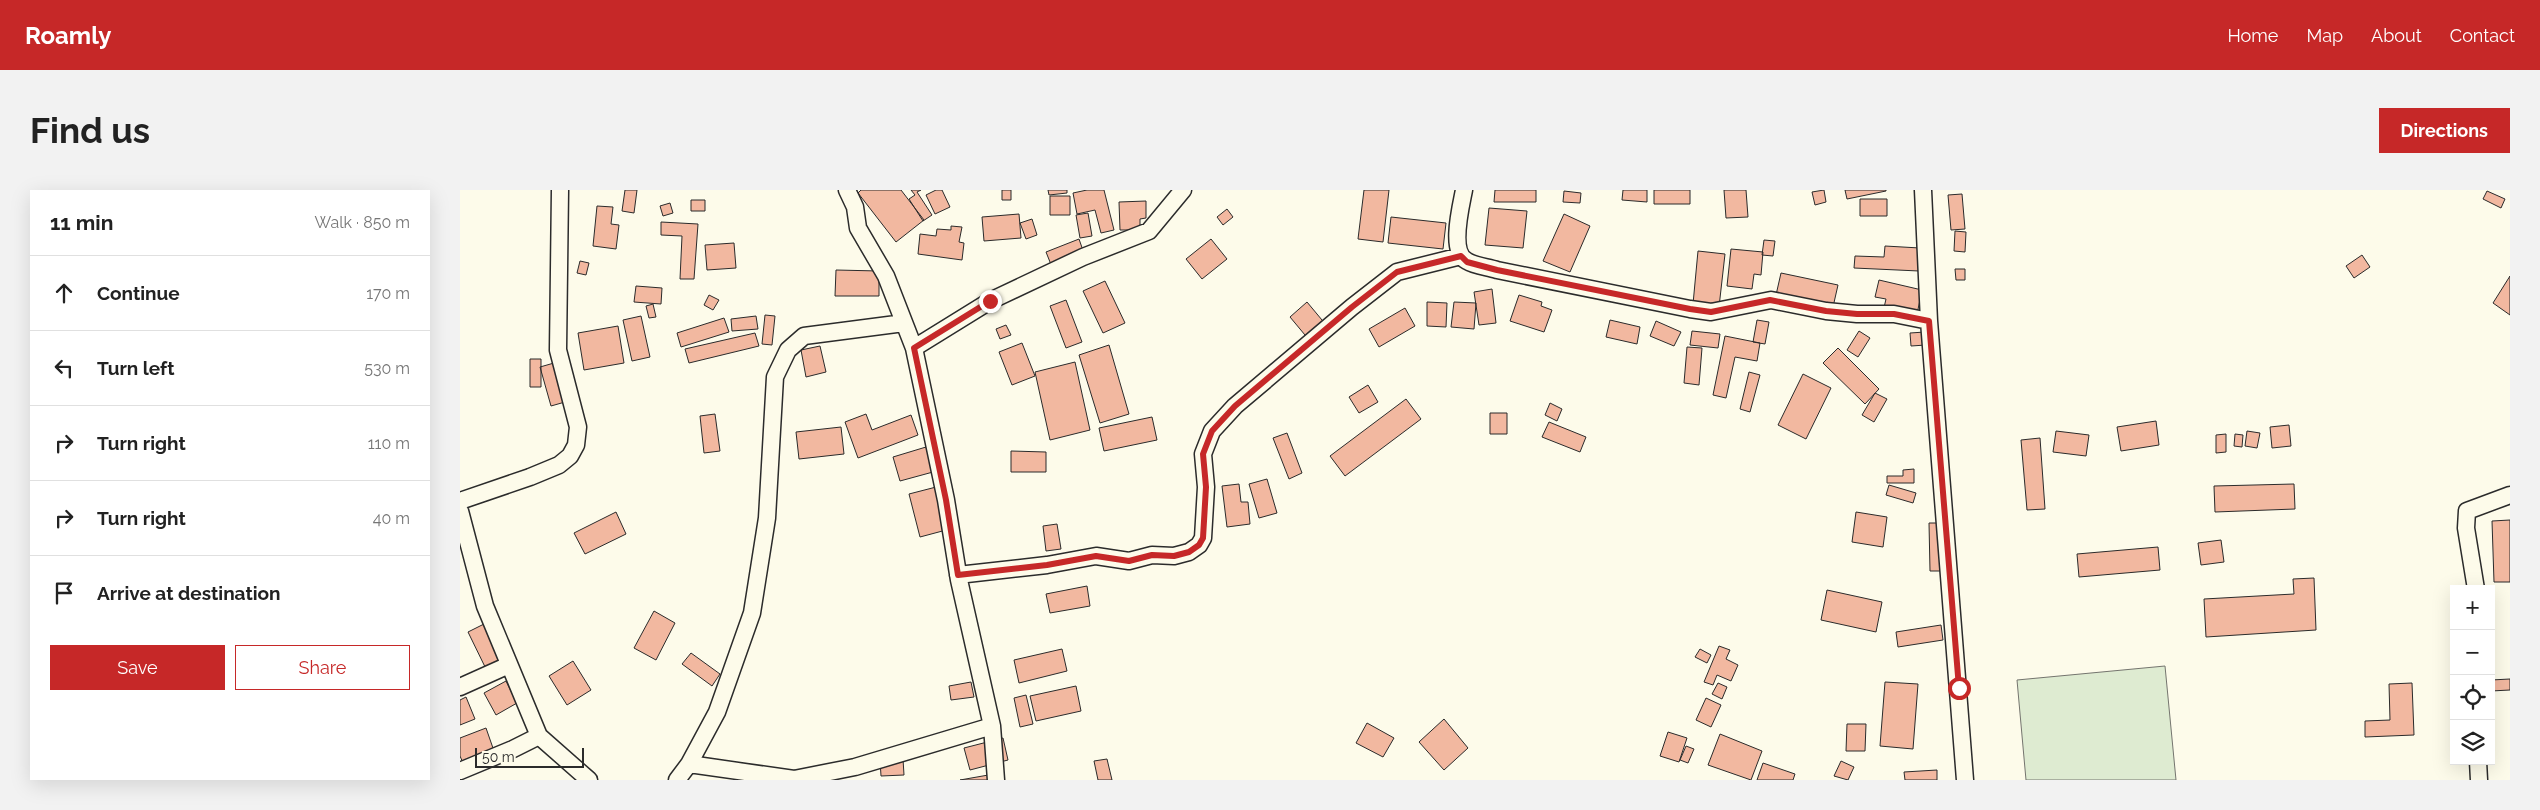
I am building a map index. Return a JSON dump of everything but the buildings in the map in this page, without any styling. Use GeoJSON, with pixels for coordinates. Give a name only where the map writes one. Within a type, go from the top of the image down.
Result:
{"type":"FeatureCollection","features":[{"type":"Feature","properties":{"kind":"street"},"geometry":{"type":"LineString","coordinates":[[460,501],[559,465],[570,456],[576,445],[578,427],[558,350],[560,190]]}},
{"type":"Feature","properties":{"kind":"street"},"geometry":{"type":"LineString","coordinates":[[847,190],[855,207],[858,228],[886,276],[914,348],[946,500],[958,575],[992,726],[996,780]]}},
{"type":"Feature","properties":{"kind":"street"},"geometry":{"type":"LineString","coordinates":[[914,348],[990,301],[1083,257],[1149,231],[1183,190]]}},
{"type":"Feature","properties":{"kind":"street"},"geometry":{"type":"LineString","coordinates":[[1464,190],[1457,223],[1461,256],[1467,262],[1497,270],[1711,312],[1770,300],[1826,311],[1857,314],[1894,314],[1929,321]]}},
{"type":"Feature","properties":{"kind":"street"},"geometry":{"type":"LineString","coordinates":[[1923,190],[1929,321],[1965,780]]}},
{"type":"Feature","properties":{"kind":"street"},"geometry":{"type":"LineString","coordinates":[[958,575],[1047,565],[1096,556],[1129,561],[1152,555],[1174,556],[1189,552],[1199,545],[1203,538],[1206,487],[1203,454],[1212,431],[1235,406],[1352,307],[1397,272],[1461,256]]}},
{"type":"Feature","properties":{"kind":"street"},"geometry":{"type":"LineString","coordinates":[[677,780],[689,764],[718,712],[752,613],[767,518],[776,377],[788,350],[804,336],[904,323]]}},
{"type":"Feature","properties":{"kind":"street"},"geometry":{"type":"LineString","coordinates":[[2475,585],[2466,528],[2467,511],[2510,495]]}},
{"type":"Feature","properties":{"kind":"street"},"geometry":{"type":"LineString","coordinates":[[460,511],[486,606],[539,736],[589,780]]}},
{"type":"Feature","properties":{"kind":"street"},"geometry":{"type":"LineString","coordinates":[[460,687],[509,665]]}},
{"type":"Feature","properties":{"kind":"street"},"geometry":{"type":"LineString","coordinates":[[689,764],[794,779],[855,767],[992,726]]}},
{"type":"Feature","properties":{"kind":"street"},"geometry":{"type":"LineString","coordinates":[[460,771],[513,750],[539,736]]}},
{"type":"Feature","properties":{"kind":"street"},"geometry":{"type":"LineString","coordinates":[[2478,765],[2479,780]]}},
{"type":"Feature","properties":{"kind":"green space"},"geometry":{"type":"Polygon","coordinates":[[[2165,666],[2176,780],[2026,780],[2017,680],[2165,666]]]}},
{"type":"Feature","properties":{"kind":"route"},"geometry":{"type":"LineString","coordinates":[[990,301],[914,348],[946,500],[958,575],[1047,565],[1096,556],[1129,561],[1152,555],[1174,556],[1189,552],[1199,545],[1203,538],[1206,487],[1203,454],[1212,431],[1235,406],[1293,359],[1352,307],[1397,272],[1461,256],[1467,262],[1497,270],[1711,312],[1770,300],[1826,311],[1857,314],[1894,314],[1929,321],[1959,688]]}}]}
